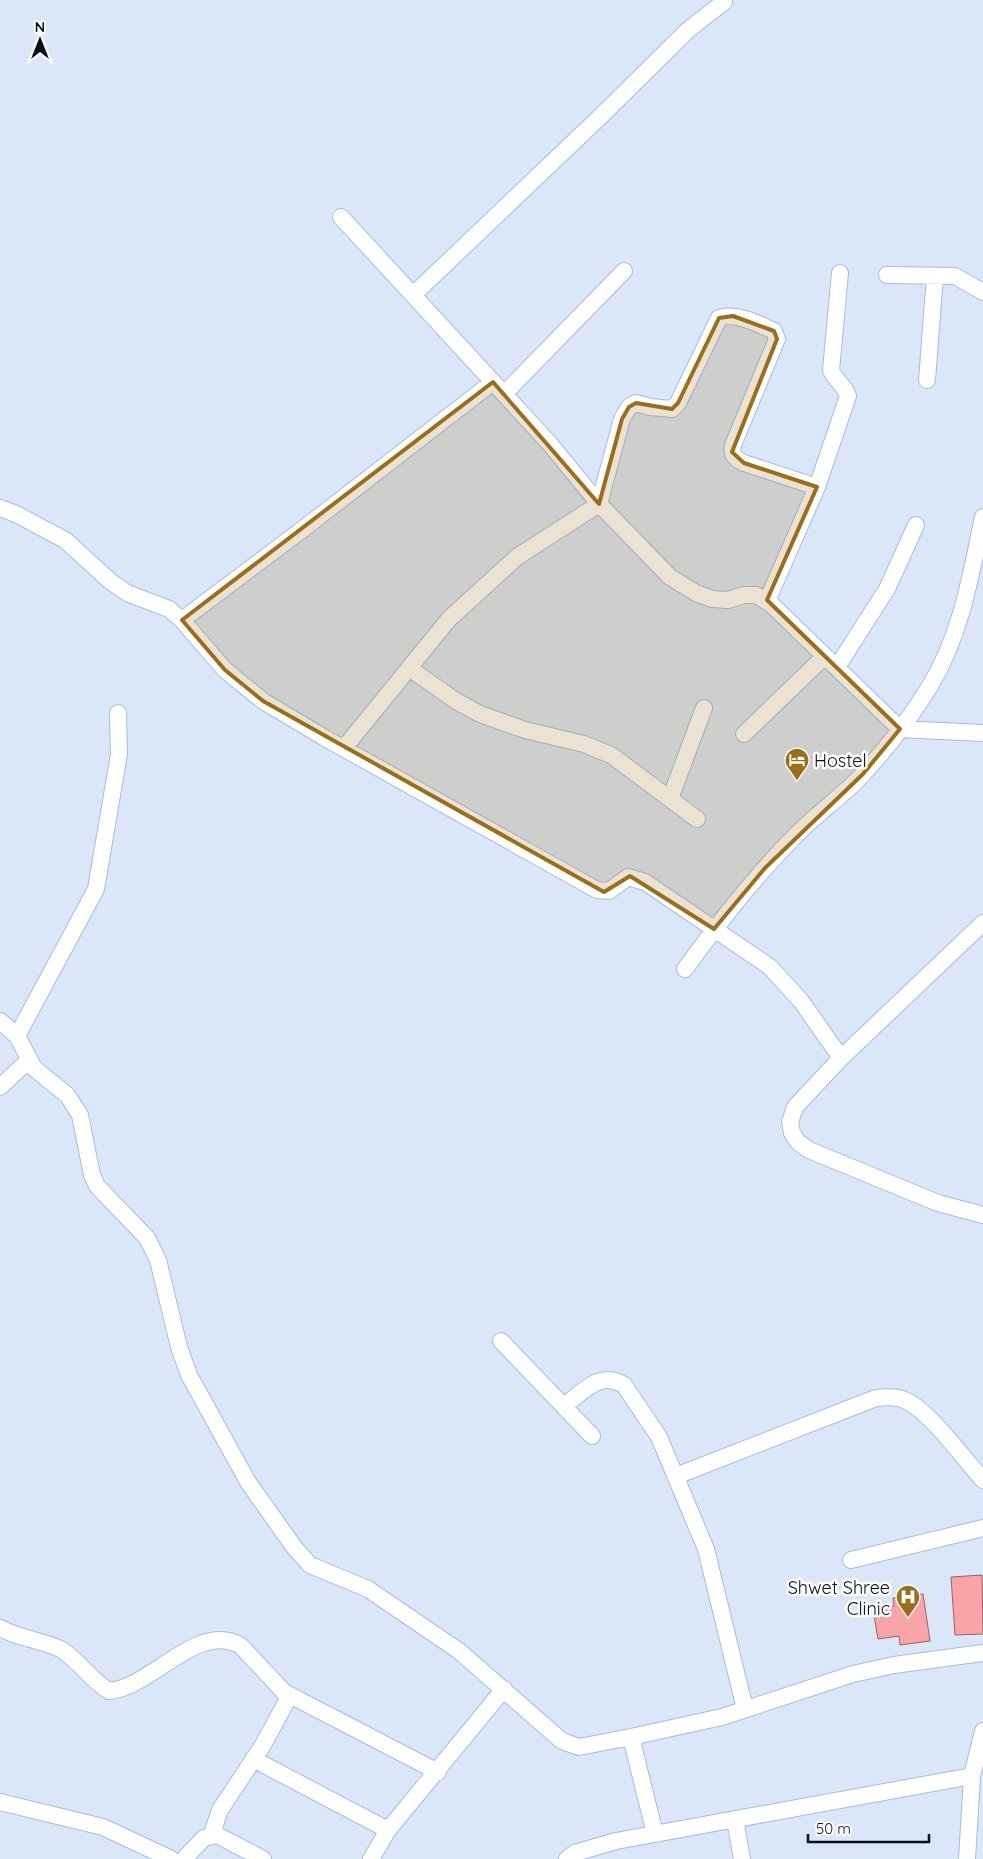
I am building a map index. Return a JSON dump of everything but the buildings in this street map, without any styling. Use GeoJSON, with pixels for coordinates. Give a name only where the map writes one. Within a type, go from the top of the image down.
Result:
{"type":"FeatureCollection","features":[{"type":"Feature","properties":{"kind":"street"},"geometry":{"type":"LineString","coordinates":[[413,295],[602,116],[688,30],[724,2]]}},
{"type":"Feature","properties":{"kind":"street"},"geometry":{"type":"LineString","coordinates":[[342,217],[550,444],[599,504],[670,577],[696,593],[712,599],[728,600],[744,596],[756,596],[767,601],[900,729],[983,733]]}},
{"type":"Feature","properties":{"kind":"street"},"geometry":{"type":"LineString","coordinates":[[504,394],[624,272]]}},
{"type":"Feature","properties":{"kind":"street"},"geometry":{"type":"LineString","coordinates":[[767,601],[817,487],[848,396],[847,390],[833,377],[831,370],[840,273]]}},
{"type":"Feature","properties":{"kind":"street"},"geometry":{"type":"LineString","coordinates":[[887,276],[955,276],[983,292]]}},
{"type":"Feature","properties":{"kind":"street"},"geometry":{"type":"LineString","coordinates":[[927,380],[935,276]]}},
{"type":"Feature","properties":{"kind":"street"},"geometry":{"type":"LineString","coordinates":[[344,748],[449,619],[517,557],[599,504],[622,419],[629,407],[636,403],[672,409],[678,403],[719,318],[726,315],[774,330],[777,339],[733,445],[732,452],[736,460],[817,487]]}},
{"type":"Feature","properties":{"kind":"street"},"geometry":{"type":"LineString","coordinates":[[182,620],[493,382]]}},
{"type":"Feature","properties":{"kind":"street"},"geometry":{"type":"LineString","coordinates":[[0,508],[16,514],[65,540],[110,581],[127,593],[169,609],[182,620],[225,670],[263,701],[344,748],[597,890],[609,891],[624,880],[632,877],[645,882],[752,953],[787,984],[841,1058]]}},
{"type":"Feature","properties":{"kind":"street"},"geometry":{"type":"LineString","coordinates":[[686,969],[714,929],[771,861],[797,834],[863,774],[900,729],[930,685],[951,641],[966,601],[982,524]]}},
{"type":"Feature","properties":{"kind":"street"},"geometry":{"type":"LineString","coordinates":[[744,734],[831,661],[887,589],[916,525]]}},
{"type":"Feature","properties":{"kind":"street"},"geometry":{"type":"LineString","coordinates":[[409,668],[456,701],[480,714],[525,730],[598,749],[611,755],[697,818]]}},
{"type":"Feature","properties":{"kind":"street"},"geometry":{"type":"LineString","coordinates":[[670,799],[704,708]]}},
{"type":"Feature","properties":{"kind":"street"},"geometry":{"type":"LineString","coordinates":[[18,1036],[96,889],[119,754],[118,713]]}},
{"type":"Feature","properties":{"kind":"street"},"geometry":{"type":"LineString","coordinates":[[980,1210],[929,1199],[837,1163],[798,1142],[792,1133],[790,1122],[795,1107],[841,1058],[983,922]]}},
{"type":"Feature","properties":{"kind":"street"},"geometry":{"type":"LineString","coordinates":[[0,1021],[18,1036],[34,1068],[67,1095],[80,1115],[92,1175],[97,1186],[147,1238],[158,1260],[179,1347],[189,1375],[248,1482],[294,1547],[310,1565],[320,1571],[368,1589],[459,1651],[562,1741],[571,1746],[579,1747],[722,1717],[853,1674],[894,1665],[983,1652]]}},
{"type":"Feature","properties":{"kind":"street"},"geometry":{"type":"LineString","coordinates":[[0,1087],[29,1060]]}},
{"type":"Feature","properties":{"kind":"street"},"geometry":{"type":"LineString","coordinates":[[501,1341],[592,1436]]}},
{"type":"Feature","properties":{"kind":"street"},"geometry":{"type":"LineString","coordinates":[[564,1406],[600,1380],[615,1380],[624,1385],[658,1437],[706,1549],[746,1709]]}},
{"type":"Feature","properties":{"kind":"street"},"geometry":{"type":"LineString","coordinates":[[676,1476],[876,1398],[890,1397],[907,1401],[926,1417],[983,1480]]}},
{"type":"Feature","properties":{"kind":"street"},"geometry":{"type":"LineString","coordinates":[[851,1560],[983,1528]]}},
{"type":"Feature","properties":{"kind":"street"},"geometry":{"type":"LineString","coordinates":[[0,1628],[14,1636],[56,1647],[64,1652],[97,1684],[109,1691],[126,1686],[196,1646],[219,1640],[234,1642],[241,1646],[272,1680],[290,1695],[438,1772]]}},
{"type":"Feature","properties":{"kind":"street"},"geometry":{"type":"LineString","coordinates":[[370,1859],[388,1830],[438,1772],[504,1689]]}},
{"type":"Feature","properties":{"kind":"street"},"geometry":{"type":"LineString","coordinates":[[211,1836],[220,1810],[263,1745],[290,1695]]}},
{"type":"Feature","properties":{"kind":"street"},"geometry":{"type":"LineString","coordinates":[[967,1859],[972,1776],[983,1731]]}},
{"type":"Feature","properties":{"kind":"street"},"geometry":{"type":"LineString","coordinates":[[631,1736],[655,1834]]}},
{"type":"Feature","properties":{"kind":"street"},"geometry":{"type":"LineString","coordinates":[[253,1759],[388,1830]]}},
{"type":"Feature","properties":{"kind":"street"},"geometry":{"type":"LineString","coordinates":[[567,1859],[575,1853],[608,1843],[972,1776]]}},
{"type":"Feature","properties":{"kind":"street"},"geometry":{"type":"LineString","coordinates":[[0,1802],[103,1827],[171,1859]]}},
{"type":"Feature","properties":{"kind":"street"},"geometry":{"type":"LineString","coordinates":[[735,1820],[742,1859]]}},
{"type":"Feature","properties":{"kind":"street"},"geometry":{"type":"LineString","coordinates":[[184,1859],[204,1838],[211,1836],[224,1838],[263,1859]]}},
{"type":"Feature","properties":{"kind":"highlighted area"},"geometry":{"type":"Polygon","coordinates":[[[733,316],[774,331],[777,339],[732,452],[744,463],[817,487],[767,600],[900,729],[863,774],[765,868],[714,929],[630,876],[604,892],[263,701],[225,670],[182,620],[493,382],[599,504],[622,419],[629,407],[636,403],[672,409],[678,403],[719,318],[733,316]]]}},
{"type":"Feature","properties":{"kind":"place","name":"Hostel"},"geometry":{"type":"Point","coordinates":[797,781]}},
{"type":"Feature","properties":{"kind":"place","name":"Shwet Shree Clinic"},"geometry":{"type":"Point","coordinates":[908,1618]}}]}
